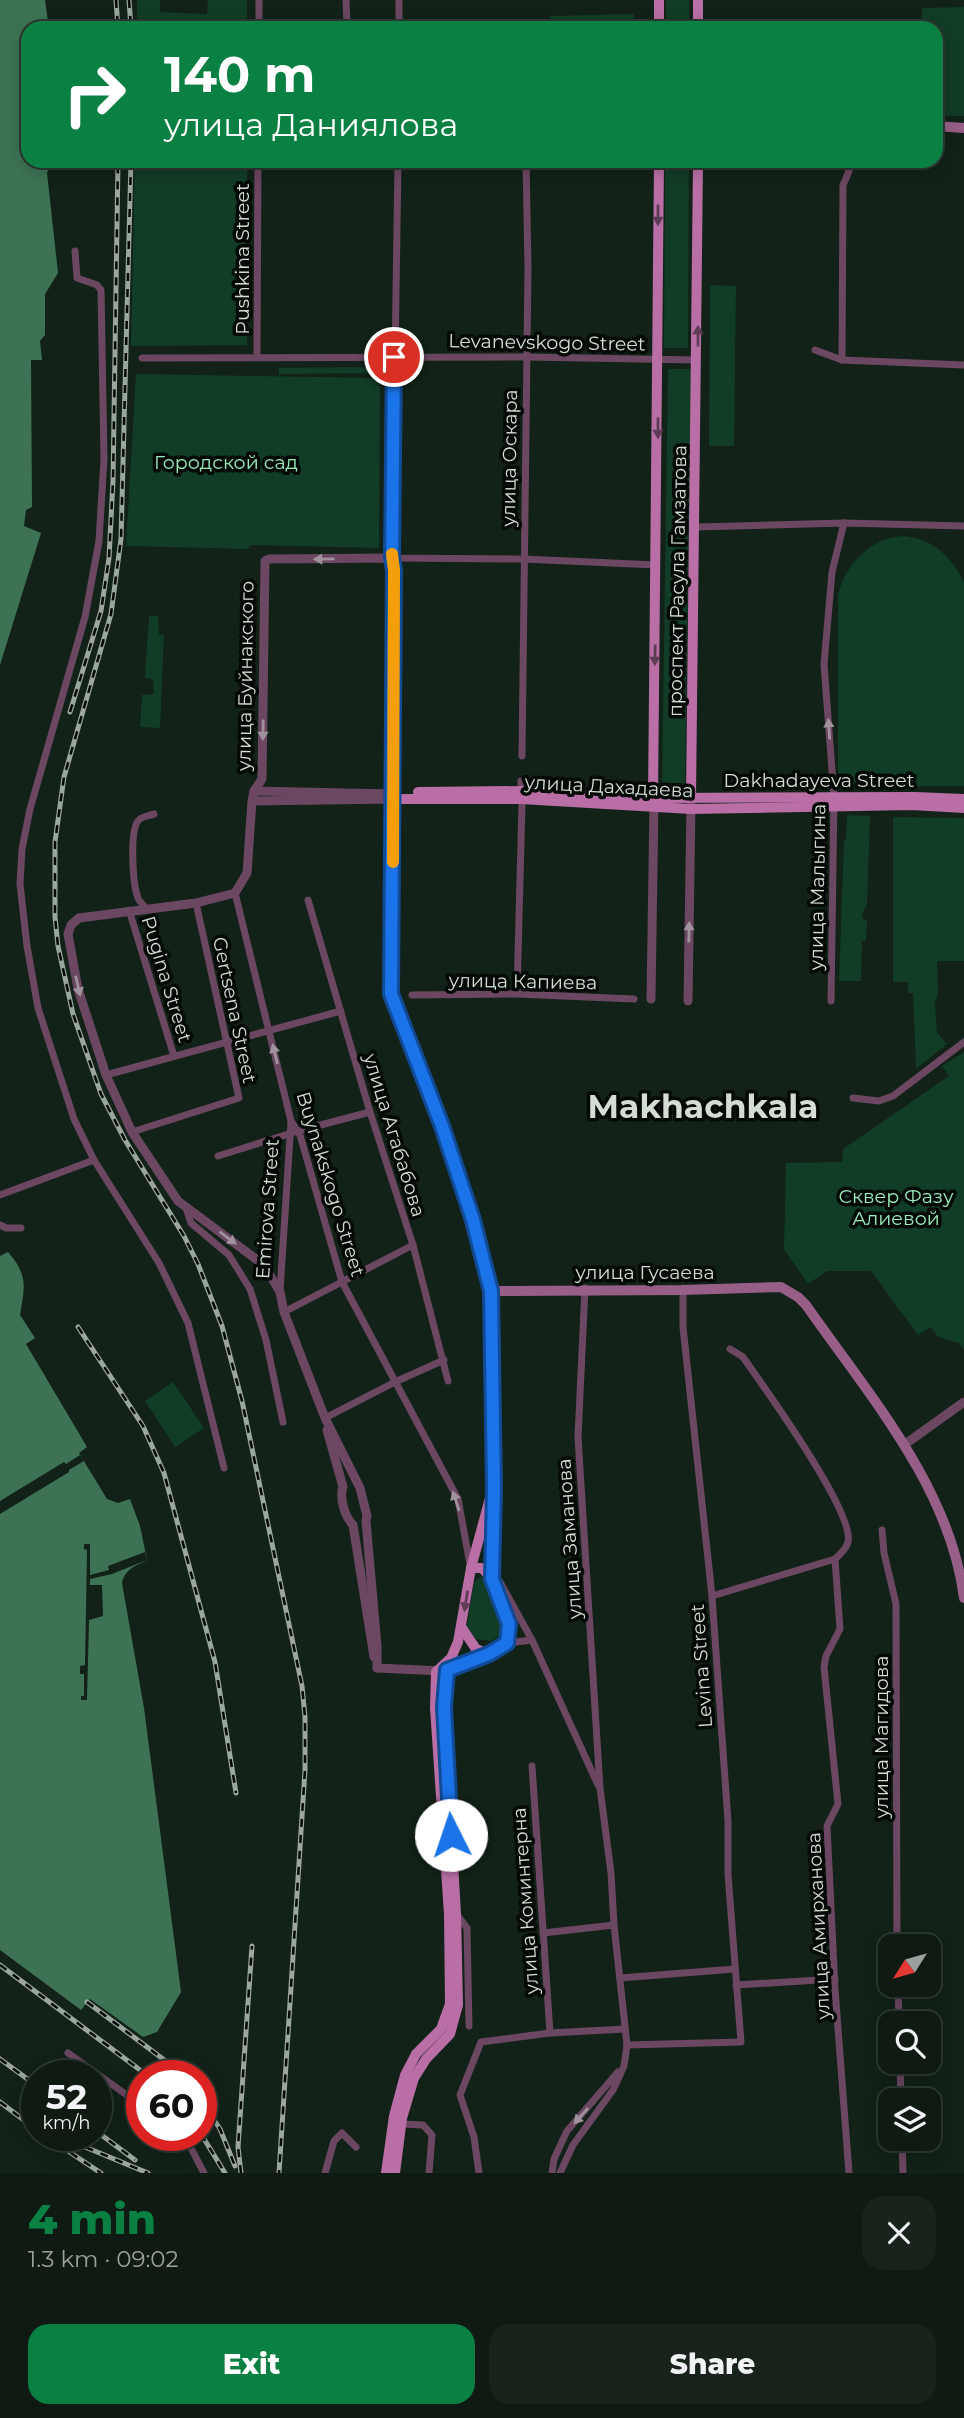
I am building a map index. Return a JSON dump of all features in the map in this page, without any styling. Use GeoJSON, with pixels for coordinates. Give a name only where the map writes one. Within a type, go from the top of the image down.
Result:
{"type":"FeatureCollection","features":[{"type":"Feature","properties":{"kind":"main road"},"geometry":{"type":"LineString","coordinates":[[659,0],[659,21]]}},
{"type":"Feature","properties":{"kind":"main road"},"geometry":{"type":"LineString","coordinates":[[698,0],[698,21]]}},
{"type":"Feature","properties":{"kind":"main road"},"geometry":{"type":"LineString","coordinates":[[943,126],[964,127]]}},
{"type":"Feature","properties":{"kind":"main road","name":"проспект Расула Гамзатова"},"geometry":{"type":"LineString","coordinates":[[654,803],[659,168]]}},
{"type":"Feature","properties":{"kind":"main road","name":"проспект Расула Гамзатова"},"geometry":{"type":"LineString","coordinates":[[691,803],[698,360],[698,168]]}},
{"type":"Feature","properties":{"kind":"main road","name":"улица Дахадаева"},"geometry":{"type":"LineString","coordinates":[[393,797],[521,790],[654,803],[834,802],[964,808]]}},
{"type":"Feature","properties":{"kind":"main road"},"geometry":{"type":"LineString","coordinates":[[393,797],[391,994],[442,1126],[473,1220],[490,1290],[494,1489],[492,1579]]}},
{"type":"Feature","properties":{"kind":"main road","name":"Dakhadayeva Street"},"geometry":{"type":"LineString","coordinates":[[834,802],[964,799]]}},
{"type":"Feature","properties":{"kind":"main road","name":"улица Гусаева"},"geometry":{"type":"LineString","coordinates":[[683,1289],[782,1286],[793,1289],[807,1302],[905,1445]]}},
{"type":"Feature","properties":{"kind":"main road","name":"улица Гусаева"},"geometry":{"type":"LineString","coordinates":[[490,1290],[781,1287],[798,1297],[905,1445]]}},
{"type":"Feature","properties":{"kind":"main road"},"geometry":{"type":"LineString","coordinates":[[395,2173],[401,2124],[414,2078],[426,2059],[450,2034],[458,2005],[441,1671],[451,1658],[462,1628],[471,1568],[492,1489],[490,1290]]}},
{"type":"Feature","properties":{"kind":"main road"},"geometry":{"type":"LineString","coordinates":[[905,1445],[945,1514],[964,1580]]}},
{"type":"Feature","properties":{"kind":"main road"},"geometry":{"type":"LineString","coordinates":[[905,1445],[942,1515],[964,1598]]}},
{"type":"Feature","properties":{"kind":"main road"},"geometry":{"type":"LineString","coordinates":[[441,1671],[489,1654],[507,1643],[509,1624],[492,1579],[482,1568],[471,1568]]}},
{"type":"Feature","properties":{"kind":"main road"},"geometry":{"type":"LineString","coordinates":[[462,1628],[476,1649],[489,1654]]}},
{"type":"Feature","properties":{"kind":"main road"},"geometry":{"type":"LineString","coordinates":[[386,2173],[394,2116],[405,2075],[416,2054],[441,2029],[450,2004],[453,1914]]}},
{"type":"Feature","properties":{"kind":"street"},"geometry":{"type":"LineString","coordinates":[[259,0],[259,21]]}},
{"type":"Feature","properties":{"kind":"street"},"geometry":{"type":"LineString","coordinates":[[346,0],[347,21]]}},
{"type":"Feature","properties":{"kind":"street"},"geometry":{"type":"LineString","coordinates":[[399,0],[399,21]]}},
{"type":"Feature","properties":{"kind":"street","name":"Pushkina Street"},"geometry":{"type":"LineString","coordinates":[[257,357],[258,168]]}},
{"type":"Feature","properties":{"kind":"street"},"geometry":{"type":"LineString","coordinates":[[280,1292],[264,1265],[178,1201],[132,1132],[106,1075],[78,989],[68,934],[75,920],[85,916],[196,902],[235,893],[247,873],[253,796],[393,797],[394,570],[391,558],[398,168]]}},
{"type":"Feature","properties":{"kind":"street","name":"улица Оскара"},"geometry":{"type":"LineString","coordinates":[[522,756],[526,168]]}},
{"type":"Feature","properties":{"kind":"street"},"geometry":{"type":"LineString","coordinates":[[842,360],[842,185],[849,168]]}},
{"type":"Feature","properties":{"kind":"street"},"geometry":{"type":"LineString","coordinates":[[75,251],[77,278],[97,285],[101,290],[104,459],[99,541],[85,617],[30,809],[22,849],[20,884],[31,976],[38,1008],[74,1119],[94,1160],[159,1263],[188,1324],[224,1468]]}},
{"type":"Feature","properties":{"kind":"street"},"geometry":{"type":"LineString","coordinates":[[814,350],[842,360],[964,365]]}},
{"type":"Feature","properties":{"kind":"street","name":"Levanevskogo Street"},"geometry":{"type":"LineString","coordinates":[[142,358],[526,357],[698,360]]}},
{"type":"Feature","properties":{"kind":"street"},"geometry":{"type":"LineString","coordinates":[[695,527],[845,523],[964,526]]}},
{"type":"Feature","properties":{"kind":"street","name":"улица Малыгина"},"geometry":{"type":"LineString","coordinates":[[831,1001],[834,802],[824,664],[832,572],[845,523]]}},
{"type":"Feature","properties":{"kind":"street"},"geometry":{"type":"LineString","coordinates":[[391,558],[523,559],[656,565]]}},
{"type":"Feature","properties":{"kind":"street","name":"улица Буйнакского"},"geometry":{"type":"LineString","coordinates":[[253,796],[262,779],[265,561],[391,558]]}},
{"type":"Feature","properties":{"kind":"street"},"geometry":{"type":"LineString","coordinates":[[517,994],[521,790]]}},
{"type":"Feature","properties":{"kind":"street","name":"проспект Расула Гамзатова"},"geometry":{"type":"LineString","coordinates":[[651,999],[654,803]]}},
{"type":"Feature","properties":{"kind":"street","name":"проспект Расула Гамзатова"},"geometry":{"type":"LineString","coordinates":[[688,1001],[691,803]]}},
{"type":"Feature","properties":{"kind":"street"},"geometry":{"type":"LineString","coordinates":[[146,908],[137,899],[132,851],[136,823],[140,818],[154,814]]}},
{"type":"Feature","properties":{"kind":"street","name":"Buynakskogo Street"},"geometry":{"type":"LineString","coordinates":[[235,893],[291,1121]]}},
{"type":"Feature","properties":{"kind":"street","name":"улица Агабабова"},"geometry":{"type":"LineString","coordinates":[[308,900],[370,1112],[413,1245],[448,1381]]}},
{"type":"Feature","properties":{"kind":"street","name":"Gertsena Street"},"geometry":{"type":"LineString","coordinates":[[132,1132],[239,1098],[196,902]]}},
{"type":"Feature","properties":{"kind":"street","name":"Pugina Street"},"geometry":{"type":"LineString","coordinates":[[129,910],[174,1056]]}},
{"type":"Feature","properties":{"kind":"street","name":"улица Капиева"},"geometry":{"type":"LineString","coordinates":[[412,995],[517,994],[634,999]]}},
{"type":"Feature","properties":{"kind":"street"},"geometry":{"type":"LineString","coordinates":[[106,1075],[341,1011]]}},
{"type":"Feature","properties":{"kind":"street"},"geometry":{"type":"LineString","coordinates":[[853,1098],[879,1101],[892,1096],[964,1042]]}},
{"type":"Feature","properties":{"kind":"street"},"geometry":{"type":"LineString","coordinates":[[218,1156],[370,1112]]}},
{"type":"Feature","properties":{"kind":"street","name":"Emirova Street"},"geometry":{"type":"LineString","coordinates":[[291,1121],[294,1133],[280,1292],[284,1312],[326,1418]]}},
{"type":"Feature","properties":{"kind":"street","name":"Buynakskogo Street"},"geometry":{"type":"LineString","coordinates":[[294,1133],[342,1282],[458,1499],[471,1568]]}},
{"type":"Feature","properties":{"kind":"street"},"geometry":{"type":"LineString","coordinates":[[0,1195],[94,1160]]}},
{"type":"Feature","properties":{"kind":"street"},"geometry":{"type":"LineString","coordinates":[[186,1207],[191,1223],[229,1255],[250,1289],[266,1340],[283,1422]]}},
{"type":"Feature","properties":{"kind":"street"},"geometry":{"type":"LineString","coordinates":[[0,1224],[6,1228],[21,1228]]}},
{"type":"Feature","properties":{"kind":"street"},"geometry":{"type":"LineString","coordinates":[[284,1312],[413,1245]]}},
{"type":"Feature","properties":{"kind":"street","name":"улица Заманова"},"geometry":{"type":"LineString","coordinates":[[560,2173],[573,2145],[613,2090],[624,2066],[627,2045],[611,1872],[600,1788],[578,1437],[585,1289]]}},
{"type":"Feature","properties":{"kind":"street","name":"Levina Street"},"geometry":{"type":"LineString","coordinates":[[627,2045],[741,2042],[712,1596],[683,1326],[683,1289]]}},
{"type":"Feature","properties":{"kind":"street","name":"улица Амирханова"},"geometry":{"type":"LineString","coordinates":[[730,1349],[743,1357],[813,1459],[847,1529],[848,1542],[843,1552],[835,1559],[840,1629],[826,1656],[824,1667],[838,1804],[827,1826],[849,2173]]}},
{"type":"Feature","properties":{"kind":"street"},"geometry":{"type":"LineString","coordinates":[[326,1418],[444,1360]]}},
{"type":"Feature","properties":{"kind":"street"},"geometry":{"type":"LineString","coordinates":[[905,1445],[964,1402]]}},
{"type":"Feature","properties":{"kind":"street"},"geometry":{"type":"LineString","coordinates":[[326,1418],[360,1488],[368,1516],[366,1521],[377,1668]]}},
{"type":"Feature","properties":{"kind":"street"},"geometry":{"type":"LineString","coordinates":[[326,1418],[328,1437],[343,1487],[341,1493],[347,1520],[353,1525],[362,1525],[366,1521]]}},
{"type":"Feature","properties":{"kind":"street"},"geometry":{"type":"LineString","coordinates":[[343,1487],[356,1484]]}},
{"type":"Feature","properties":{"kind":"street"},"geometry":{"type":"LineString","coordinates":[[353,1525],[371,1648],[377,1668]]}},
{"type":"Feature","properties":{"kind":"street","name":"улица Магидова"},"geometry":{"type":"LineString","coordinates":[[882,1530],[884,1553],[896,1604],[897,1934]]}},
{"type":"Feature","properties":{"kind":"street"},"geometry":{"type":"LineString","coordinates":[[712,1596],[835,1559]]}},
{"type":"Feature","properties":{"kind":"street","name":"улица Заманова"},"geometry":{"type":"LineString","coordinates":[[492,1579],[500,1582],[532,1640],[600,1788]]}},
{"type":"Feature","properties":{"kind":"street"},"geometry":{"type":"LineString","coordinates":[[507,1643],[532,1640]]}},
{"type":"Feature","properties":{"kind":"street"},"geometry":{"type":"LineString","coordinates":[[377,1668],[441,1671]]}},
{"type":"Feature","properties":{"kind":"street","name":"улица Коминтерна"},"geometry":{"type":"LineString","coordinates":[[532,1766],[550,2033]]}},
{"type":"Feature","properties":{"kind":"street"},"geometry":{"type":"LineString","coordinates":[[453,1914],[467,1928],[469,2026]]}},
{"type":"Feature","properties":{"kind":"street"},"geometry":{"type":"LineString","coordinates":[[543,1933],[614,1925]]}},
{"type":"Feature","properties":{"kind":"street"},"geometry":{"type":"LineString","coordinates":[[620,1978],[735,1969]]}},
{"type":"Feature","properties":{"kind":"street"},"geometry":{"type":"LineString","coordinates":[[736,1985],[835,1979]]}},
{"type":"Feature","properties":{"kind":"street"},"geometry":{"type":"LineString","coordinates":[[479,2173],[474,2137],[460,2095],[481,2042],[550,2033],[625,2028]]}},
{"type":"Feature","properties":{"kind":"street"},"geometry":{"type":"LineString","coordinates":[[68,2053],[126,2095]]}},
{"type":"Feature","properties":{"kind":"street"},"geometry":{"type":"LineString","coordinates":[[552,2173],[554,2159],[567,2131],[624,2066]]}},
{"type":"Feature","properties":{"kind":"street"},"geometry":{"type":"LineString","coordinates":[[401,2124],[423,2126],[432,2135],[429,2173]]}},
{"type":"Feature","properties":{"kind":"street"},"geometry":{"type":"LineString","coordinates":[[325,2173],[334,2141],[342,2133],[356,2147]]}},
{"type":"Feature","properties":{"kind":"street"},"geometry":{"type":"LineString","coordinates":[[193,2151],[204,2173]]}},
{"type":"Feature","properties":{"kind":"street"},"geometry":{"type":"LineString","coordinates":[[902,2151],[903,2173]]}},
{"type":"Feature","properties":{"kind":"green space"},"geometry":{"type":"Polygon","coordinates":[[[137,0],[160,0],[160,12],[207,14],[208,0],[247,0],[247,21],[137,21],[137,0]]]}},
{"type":"Feature","properties":{"kind":"green space"},"geometry":{"type":"Polygon","coordinates":[[[666,0],[689,0],[689,21],[666,21],[666,0]]]}},
{"type":"Feature","properties":{"kind":"green space"},"geometry":{"type":"Polygon","coordinates":[[[964,7],[964,116],[943,116],[943,21],[922,21],[922,8],[964,7]]]}},
{"type":"Feature","properties":{"kind":"green space"},"geometry":{"type":"Polygon","coordinates":[[[634,14],[634,21],[550,21],[550,16],[634,14]]]}},
{"type":"Feature","properties":{"kind":"green space"},"geometry":{"type":"Polygon","coordinates":[[[135,168],[247,168],[247,345],[131,346],[135,168]]]}},
{"type":"Feature","properties":{"kind":"green space"},"geometry":{"type":"Polygon","coordinates":[[[665,168],[689,168],[688,348],[664,348],[665,168]]]}},
{"type":"Feature","properties":{"kind":"green space"},"geometry":{"type":"Polygon","coordinates":[[[710,285],[736,286],[734,446],[709,446],[710,285]]]}},
{"type":"Feature","properties":{"kind":"green space"},"geometry":{"type":"Polygon","coordinates":[[[377,367],[377,373],[279,374],[279,368],[377,367]]]}},
{"type":"Feature","properties":{"kind":"green space"},"geometry":{"type":"Polygon","coordinates":[[[668,369],[691,369],[685,783],[662,783],[668,369]]]}},
{"type":"Feature","properties":{"kind":"green space","name":"Городской сад"},"geometry":{"type":"Polygon","coordinates":[[[136,374],[380,378],[379,548],[126,546],[136,374]]]}},
{"type":"Feature","properties":{"kind":"green space"},"geometry":{"type":"Polygon","coordinates":[[[904,536],[924,541],[940,550],[964,582],[964,786],[838,787],[838,595],[847,573],[861,554],[880,542],[904,536]]]}},
{"type":"Feature","properties":{"kind":"green space"},"geometry":{"type":"Polygon","coordinates":[[[149,616],[158,616],[159,635],[164,635],[160,728],[140,727],[142,695],[154,694],[153,679],[145,678],[149,616]]]}},
{"type":"Feature","properties":{"kind":"green space"},"geometry":{"type":"Polygon","coordinates":[[[847,815],[870,816],[867,904],[862,914],[863,919],[867,920],[866,941],[862,941],[861,981],[839,981],[847,815]]]}},
{"type":"Feature","properties":{"kind":"green space"},"geometry":{"type":"Polygon","coordinates":[[[893,817],[964,818],[964,961],[937,961],[937,1032],[947,1044],[916,1069],[913,993],[908,993],[908,982],[893,982],[893,817]]]}},
{"type":"Feature","properties":{"kind":"green space","name":"Сквер Фазу Алиевой"},"geometry":{"type":"Polygon","coordinates":[[[964,1052],[964,1350],[959,1343],[938,1337],[931,1327],[918,1335],[871,1271],[827,1271],[808,1284],[784,1249],[786,1163],[842,1162],[843,1149],[949,1076],[942,1066],[964,1052]]]}},
{"type":"Feature","properties":{"kind":"green space"},"geometry":{"type":"Polygon","coordinates":[[[173,1382],[204,1428],[175,1447],[145,1401],[173,1382]]]}},
{"type":"Feature","properties":{"kind":"green space"},"geometry":{"type":"Polygon","coordinates":[[[482,1576],[487,1580],[502,1625],[500,1635],[491,1641],[476,1639],[467,1626],[474,1582],[482,1576]]]}},
{"type":"Feature","properties":{"kind":"shaded area"},"geometry":{"type":"Polygon","coordinates":[[[0,0],[45,0],[48,21],[21,21],[21,168],[49,168],[47,173],[58,273],[45,294],[45,335],[40,341],[42,360],[31,360],[32,507],[26,510],[24,526],[41,533],[0,665],[0,0]]]}},
{"type":"Feature","properties":{"kind":"shaded area"},"geometry":{"type":"Polygon","coordinates":[[[8,1252],[22,1274],[20,1315],[35,1338],[26,1344],[87,1447],[79,1453],[107,1499],[118,1503],[130,1499],[140,1526],[147,1560],[128,1571],[122,1583],[144,1708],[181,1992],[157,2032],[143,2037],[90,1999],[81,2010],[0,1950],[0,1256],[8,1252]]]}},
{"type":"Feature","properties":{"kind":"pier"},"geometry":{"type":"Polygon","coordinates":[[[80,1455],[84,1461],[0,1514],[0,1501],[80,1455]]]}},
{"type":"Feature","properties":{"kind":"pier"},"geometry":{"type":"Polygon","coordinates":[[[84,1544],[90,1544],[90,1575],[109,1570],[108,1566],[145,1552],[147,1560],[112,1574],[90,1579],[90,1585],[102,1585],[103,1616],[89,1620],[87,1700],[81,1700],[81,1696],[84,1696],[84,1674],[80,1674],[80,1666],[85,1665],[87,1550],[84,1549],[84,1544]]]}},
{"type":"Feature","properties":{"kind":"railway"},"geometry":{"type":"LineString","coordinates":[[116,0],[118,21]]}},
{"type":"Feature","properties":{"kind":"railway"},"geometry":{"type":"LineString","coordinates":[[129,0],[130,21]]}},
{"type":"Feature","properties":{"kind":"railway"},"geometry":{"type":"LineString","coordinates":[[70,712],[101,611],[109,558],[113,481],[118,168]]}},
{"type":"Feature","properties":{"kind":"railway"},"geometry":{"type":"LineString","coordinates":[[131,168],[121,539],[111,614],[64,777],[55,842],[55,917],[58,946],[73,1014],[101,1094],[125,1140],[184,1236],[222,1326],[242,1401],[302,1686],[305,1770],[279,2173]]}},
{"type":"Feature","properties":{"kind":"railway"},"geometry":{"type":"LineString","coordinates":[[78,1327],[143,1426],[164,1473],[215,1662],[236,1793]]}},
{"type":"Feature","properties":{"kind":"railway"},"geometry":{"type":"LineString","coordinates":[[241,2173],[238,2147],[252,1946]]}},
{"type":"Feature","properties":{"kind":"railway"},"geometry":{"type":"LineString","coordinates":[[0,1965],[127,2060]]}},
{"type":"Feature","properties":{"kind":"railway"},"geometry":{"type":"LineString","coordinates":[[87,2002],[164,2060]]}},
{"type":"Feature","properties":{"kind":"railway"},"geometry":{"type":"LineString","coordinates":[[0,2059],[21,2074]]}},
{"type":"Feature","properties":{"kind":"railway"},"geometry":{"type":"LineString","coordinates":[[0,2102],[21,2118]]}},
{"type":"Feature","properties":{"kind":"railway"},"geometry":{"type":"LineString","coordinates":[[217,2124],[235,2166]]}},
{"type":"Feature","properties":{"kind":"railway"},"geometry":{"type":"LineString","coordinates":[[112,2143],[135,2160]]}},
{"type":"Feature","properties":{"kind":"railway"},"geometry":{"type":"LineString","coordinates":[[68,2151],[101,2173]]}},
{"type":"Feature","properties":{"kind":"railway"},"geometry":{"type":"LineString","coordinates":[[95,2151],[148,2173]]}},
{"type":"Feature","properties":{"kind":"railway"},"geometry":{"type":"LineString","coordinates":[[211,2151],[225,2173]]}},
{"type":"Feature","properties":{"kind":"slow traffic"},"geometry":{"type":"LineString","coordinates":[[392,554],[393,862]]}},
{"type":"Feature","properties":{"kind":"district","name":"Makhachkala"},"geometry":{"type":"Point","coordinates":[703,1106]}},
{"type":"Feature","properties":{"kind":"route"},"geometry":{"type":"LineString","coordinates":[[394,357],[391,994],[442,1126],[473,1220],[491,1289],[494,1489],[492,1579],[509,1624],[507,1643],[498,1650],[447,1670],[444,1707],[451,1835]]}}]}
